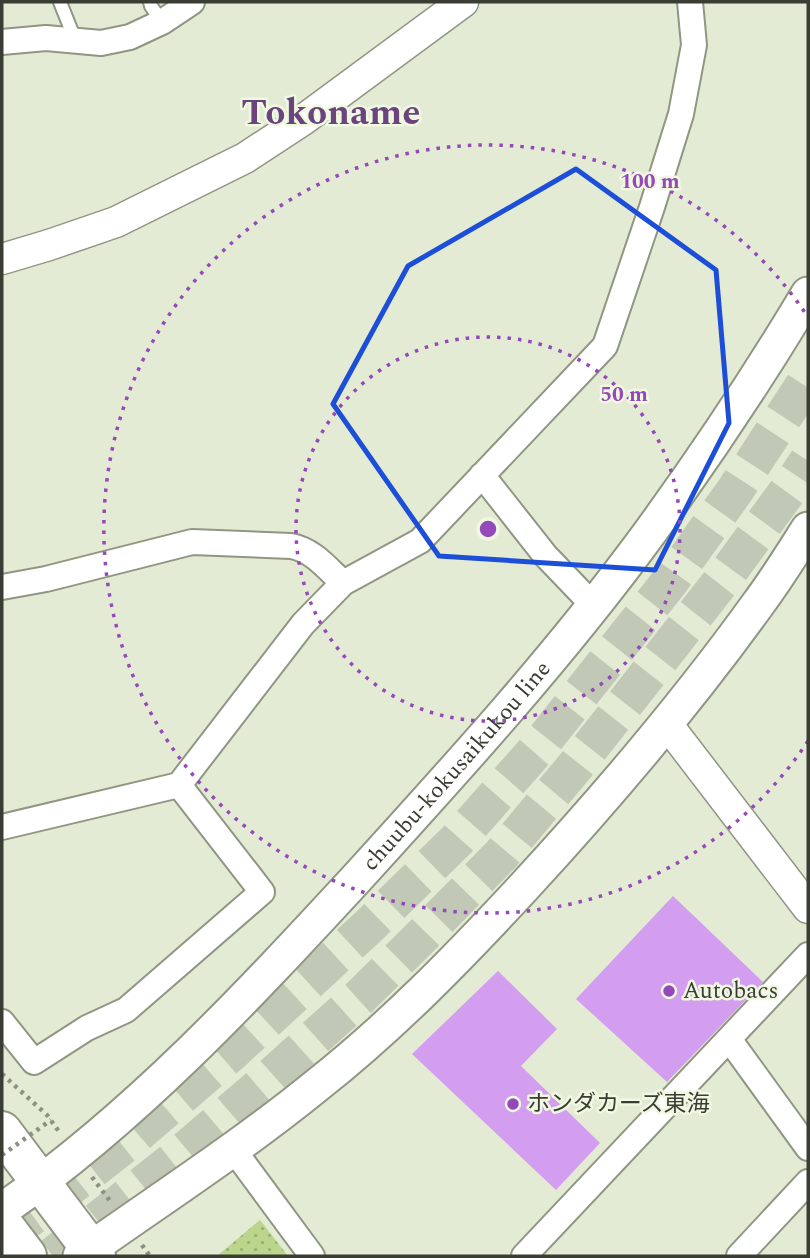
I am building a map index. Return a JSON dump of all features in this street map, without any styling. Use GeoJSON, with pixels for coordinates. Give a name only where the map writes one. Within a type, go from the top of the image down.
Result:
{"type":"FeatureCollection","features":[{"type":"Feature","properties":{"kind":"highway"},"geometry":{"type":"LineString","coordinates":[[2,1131],[41,1182],[89,1254]]}},
{"type":"Feature","properties":{"kind":"highway"},"geometry":{"type":"LineString","coordinates":[[2,1223],[27,1256]]}},
{"type":"Feature","properties":{"kind":"main road","name":"chuubu-kokusaikukou line"},"geometry":{"type":"LineString","coordinates":[[2,1210],[105,1131],[216,1027],[455,770],[647,536],[701,461],[808,294]]}},
{"type":"Feature","properties":{"kind":"main road"},"geometry":{"type":"LineString","coordinates":[[89,1254],[317,1086],[400,1014],[471,943],[556,852],[667,724],[759,603],[808,529]]}},
{"type":"Feature","properties":{"kind":"street"},"geometry":{"type":"LineString","coordinates":[[2,42],[46,38],[101,43],[130,37],[156,12],[192,2]]}},
{"type":"Feature","properties":{"kind":"street"},"geometry":{"type":"LineString","coordinates":[[2,259],[116,222],[245,158],[303,120],[463,2]]}},
{"type":"Feature","properties":{"kind":"street"},"geometry":{"type":"LineString","coordinates":[[2,827],[179,785],[303,624],[343,583],[420,541],[605,346],[681,114],[694,45],[690,2]]}},
{"type":"Feature","properties":{"kind":"street"},"geometry":{"type":"LineString","coordinates":[[482,475],[545,555],[593,605]]}},
{"type":"Feature","properties":{"kind":"street"},"geometry":{"type":"LineString","coordinates":[[2,587],[46,579],[192,542],[302,548],[314,555],[343,583]]}},
{"type":"Feature","properties":{"kind":"street"},"geometry":{"type":"LineString","coordinates":[[667,724],[808,908]]}},
{"type":"Feature","properties":{"kind":"street"},"geometry":{"type":"LineString","coordinates":[[2,1021],[34,1062],[87,1028],[126,1010],[262,892],[179,785]]}},
{"type":"Feature","properties":{"kind":"street"},"geometry":{"type":"LineString","coordinates":[[524,1256],[808,955]]}},
{"type":"Feature","properties":{"kind":"street"},"geometry":{"type":"LineString","coordinates":[[729,1039],[808,1148]]}},
{"type":"Feature","properties":{"kind":"street"},"geometry":{"type":"LineString","coordinates":[[233,1149],[312,1256]]}},
{"type":"Feature","properties":{"kind":"street"},"geometry":{"type":"LineString","coordinates":[[739,1256],[808,1182]]}},
{"type":"Feature","properties":{"kind":"lane"},"geometry":{"type":"LineString","coordinates":[[60,2],[72,32],[71,40]]}},
{"type":"Feature","properties":{"kind":"path"},"geometry":{"type":"LineString","coordinates":[[2,1155],[51,1120]]}},
{"type":"Feature","properties":{"kind":"highlighted area"},"geometry":{"type":"Polygon","coordinates":[[[576,169],[716,270],[729,423],[655,570],[439,556],[333,404],[408,266],[576,169]]]}},
{"type":"Feature","properties":{"kind":"green space"},"geometry":{"type":"Polygon","coordinates":[[[260,1220],[288,1256],[217,1256],[260,1220]]]}},
{"type":"Feature","properties":{"kind":"building","name":"Autobacs"},"geometry":{"type":"Polygon","coordinates":[[[673,896],[763,982],[667,1082],[576,999],[673,896]]]}},
{"type":"Feature","properties":{"kind":"building","name":"ホンダカーズ東海"},"geometry":{"type":"Polygon","coordinates":[[[498,971],[557,1029],[521,1066],[600,1143],[556,1190],[412,1054],[498,971]]]}},
{"type":"Feature","properties":{"kind":"tunnel"},"geometry":{"type":"LineString","coordinates":[[2,1238],[129,1141],[232,1052],[370,925],[457,840],[537,749],[671,580],[736,489],[808,379]]}},
{"type":"Feature","properties":{"kind":"tunnel"},"geometry":{"type":"LineString","coordinates":[[53,1256],[174,1160],[271,1077],[360,997],[502,854],[723,579],[808,461]]}},
{"type":"Feature","properties":{"kind":"place","name":"Autobacs"},"geometry":{"type":"Point","coordinates":[669,991]}},
{"type":"Feature","properties":{"kind":"place","name":"ホンダカーズ東海"},"geometry":{"type":"Point","coordinates":[513,1104]}},
{"type":"Feature","properties":{"kind":"district","name":"Tokoname"},"geometry":{"type":"Point","coordinates":[331,113]}}]}
